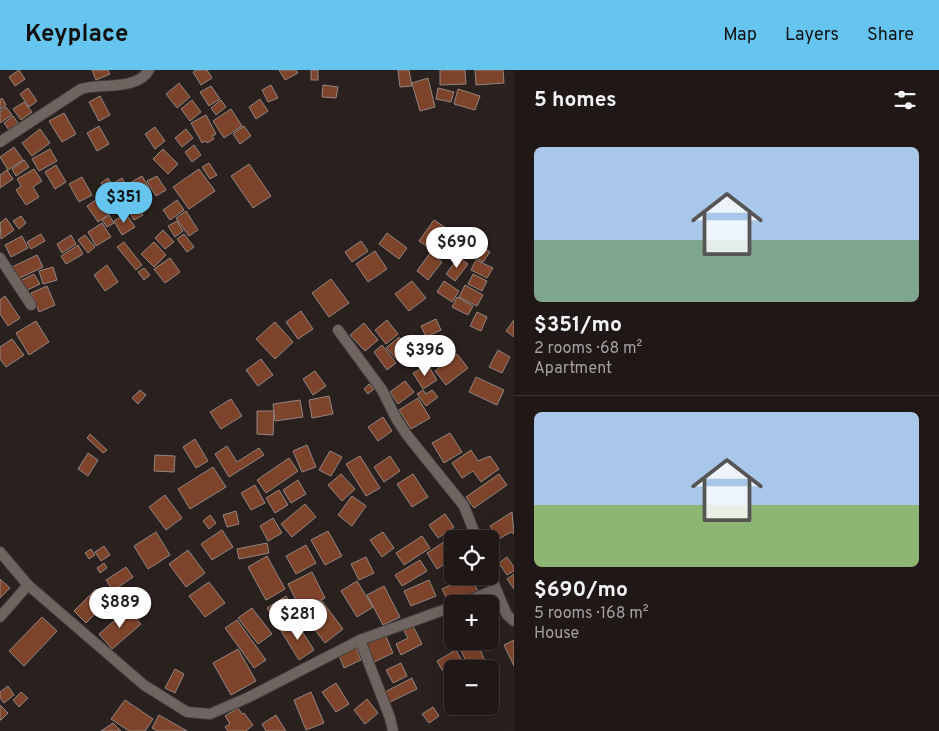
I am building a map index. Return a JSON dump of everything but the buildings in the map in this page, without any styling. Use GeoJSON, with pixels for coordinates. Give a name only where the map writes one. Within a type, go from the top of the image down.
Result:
{"type":"FeatureCollection","features":[{"type":"Feature","properties":{"kind":"street"},"geometry":{"type":"LineString","coordinates":[[0,142],[81,90],[92,86],[123,86],[147,74],[150,70]]}},
{"type":"Feature","properties":{"kind":"street"},"geometry":{"type":"LineString","coordinates":[[0,258],[30,305]]}},
{"type":"Feature","properties":{"kind":"street"},"geometry":{"type":"LineString","coordinates":[[338,330],[382,390],[407,435],[464,506],[473,530]]}},
{"type":"Feature","properties":{"kind":"street"},"geometry":{"type":"LineString","coordinates":[[0,552],[28,585],[144,685],[187,712],[210,714],[247,698],[360,640],[444,610]]}},
{"type":"Feature","properties":{"kind":"street"},"geometry":{"type":"LineString","coordinates":[[0,617],[28,585]]}},
{"type":"Feature","properties":{"kind":"street"},"geometry":{"type":"LineString","coordinates":[[494,585],[507,614],[514,621]]}},
{"type":"Feature","properties":{"kind":"street"},"geometry":{"type":"LineString","coordinates":[[482,595],[496,589]]}},
{"type":"Feature","properties":{"kind":"street"},"geometry":{"type":"LineString","coordinates":[[360,640],[390,718],[393,731]]}}]}
